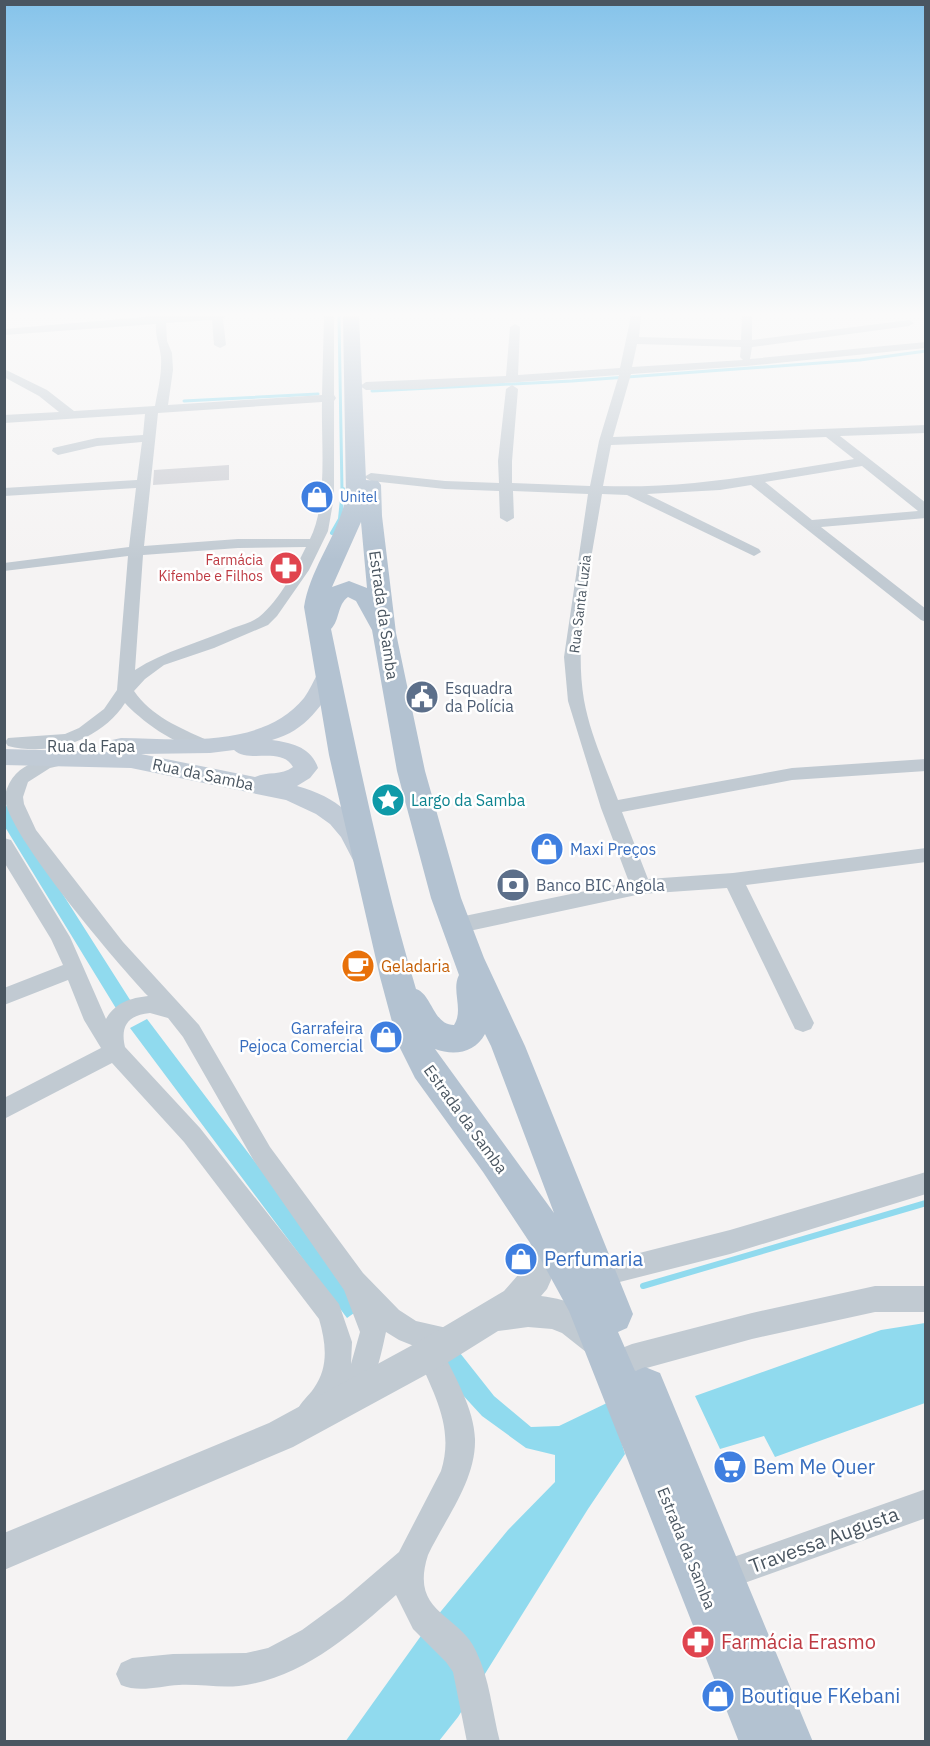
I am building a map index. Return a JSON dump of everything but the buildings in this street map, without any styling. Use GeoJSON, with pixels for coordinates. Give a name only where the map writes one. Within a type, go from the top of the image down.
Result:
{"type":"FeatureCollection","features":[{"type":"Feature","properties":{"kind":"main road","name":"Estrada da Samba"},"geometry":{"type":"LineString","coordinates":[[353,397],[356,497],[352,518],[318,592],[316,607],[343,754],[396,977],[416,1044],[427,1068],[496,1160],[542,1227],[625,1368]]}},
{"type":"Feature","properties":{"kind":"main road","name":"Estrada da Samba"},"geometry":{"type":"LineString","coordinates":[[366,397],[371,516],[384,633],[411,771],[462,942],[508,1046],[596,1276],[625,1368],[661,1452],[722,1576],[788,1742]]}},
{"type":"Feature","properties":{"kind":"main road"},"geometry":{"type":"LineString","coordinates":[[321,639],[332,597],[339,591],[350,588],[366,597],[384,633]]}},
{"type":"Feature","properties":{"kind":"main road","name":"Rua da Fapa"},"geometry":{"type":"LineString","coordinates":[[8,747],[201,744],[253,739],[287,726],[298,719],[315,703],[328,675]]}},
{"type":"Feature","properties":{"kind":"main road"},"geometry":{"type":"LineString","coordinates":[[201,744],[282,750],[303,759],[306,768],[298,776],[281,782],[204,773]]}},
{"type":"Feature","properties":{"kind":"main road","name":"Rua da Samba"},"geometry":{"type":"LineString","coordinates":[[8,747],[83,758],[131,760],[204,773],[292,793],[326,808],[352,832],[368,864]]}},
{"type":"Feature","properties":{"kind":"main road"},"geometry":{"type":"LineString","coordinates":[[396,977],[419,1015],[434,1034],[445,1039],[458,1039],[468,1033],[474,1024],[476,1002],[462,942]]}},
{"type":"Feature","properties":{"kind":"main road","name":"Estrada da Samba"},"geometry":{"type":"LineString","coordinates":[[661,1452],[765,1742]]}},
{"type":"Feature","properties":{"kind":"street"},"geometry":{"type":"LineString","coordinates":[[49,397],[70,414]]}},
{"type":"Feature","properties":{"kind":"street"},"geometry":{"type":"LineString","coordinates":[[158,397],[147,438],[125,690],[130,698],[157,723],[201,744]]}},
{"type":"Feature","properties":{"kind":"street"},"geometry":{"type":"LineString","coordinates":[[4,419],[296,397]]}},
{"type":"Feature","properties":{"kind":"street"},"geometry":{"type":"LineString","coordinates":[[8,747],[68,740],[85,732],[110,713],[125,690],[139,675],[158,662],[208,645],[262,622],[272,613],[302,570],[321,531],[327,496],[329,397]]}},
{"type":"Feature","properties":{"kind":"street"},"geometry":{"type":"LineString","coordinates":[[507,518],[505,461],[511,397]]}},
{"type":"Feature","properties":{"kind":"street","name":"Rua Santa Luzia"},"geometry":{"type":"LineString","coordinates":[[618,397],[605,441],[582,574],[572,657],[576,701],[610,808],[641,886]]}},
{"type":"Feature","properties":{"kind":"street"},"geometry":{"type":"LineString","coordinates":[[605,441],[926,429]]}},
{"type":"Feature","properties":{"kind":"street"},"geometry":{"type":"LineString","coordinates":[[830,434],[926,512]]}},
{"type":"Feature","properties":{"kind":"street"},"geometry":{"type":"LineString","coordinates":[[58,451],[96,442],[147,438]]}},
{"type":"Feature","properties":{"kind":"street"},"geometry":{"type":"LineString","coordinates":[[371,477],[445,485],[630,490],[720,486],[862,462]]}},
{"type":"Feature","properties":{"kind":"street"},"geometry":{"type":"LineString","coordinates":[[753,480],[926,616]]}},
{"type":"Feature","properties":{"kind":"street"},"geometry":{"type":"LineString","coordinates":[[4,492],[143,484]]}},
{"type":"Feature","properties":{"kind":"street"},"geometry":{"type":"LineString","coordinates":[[630,490],[754,552]]}},
{"type":"Feature","properties":{"kind":"street"},"geometry":{"type":"LineString","coordinates":[[809,524],[926,512]]}},
{"type":"Feature","properties":{"kind":"street"},"geometry":{"type":"LineString","coordinates":[[4,567],[136,551],[243,544],[316,543]]}},
{"type":"Feature","properties":{"kind":"street"},"geometry":{"type":"LineString","coordinates":[[83,758],[55,760],[25,774],[14,796],[28,833],[89,914],[137,972],[191,1031],[262,1154],[354,1282],[390,1319],[440,1347],[462,1442],[457,1467],[410,1563],[408,1581],[441,1635],[465,1661],[484,1742]]}},
{"type":"Feature","properties":{"kind":"street"},"geometry":{"type":"LineString","coordinates":[[610,808],[792,774],[926,765]]}},
{"type":"Feature","properties":{"kind":"street"},"geometry":{"type":"LineString","coordinates":[[4,845],[45,908],[76,971],[84,997],[95,1020],[115,1051],[192,1135],[330,1313],[339,1345],[337,1365],[330,1388],[317,1407],[281,1434]]}},
{"type":"Feature","properties":{"kind":"street"},"geometry":{"type":"LineString","coordinates":[[462,942],[641,886],[733,880],[926,855]]}},
{"type":"Feature","properties":{"kind":"street"},"geometry":{"type":"LineString","coordinates":[[733,880],[802,1023]]}},
{"type":"Feature","properties":{"kind":"street"},"geometry":{"type":"LineString","coordinates":[[4,997],[62,973],[76,971]]}},
{"type":"Feature","properties":{"kind":"street"},"geometry":{"type":"LineString","coordinates":[[115,1051],[111,1041],[112,1026],[123,1012],[143,1004],[155,1004],[176,1012]]}},
{"type":"Feature","properties":{"kind":"street"},"geometry":{"type":"LineString","coordinates":[[4,1109],[115,1051]]}},
{"type":"Feature","properties":{"kind":"street"},"geometry":{"type":"LineString","coordinates":[[596,1276],[730,1242],[926,1183]]}},
{"type":"Feature","properties":{"kind":"street"},"geometry":{"type":"LineString","coordinates":[[4,1552],[281,1434],[440,1347],[515,1302],[536,1278],[548,1251],[542,1227]]}},
{"type":"Feature","properties":{"kind":"street"},"geometry":{"type":"LineString","coordinates":[[335,1404],[353,1387],[364,1369],[371,1348],[373,1332],[354,1282]]}},
{"type":"Feature","properties":{"kind":"street"},"geometry":{"type":"LineString","coordinates":[[490,1317],[529,1311],[557,1312],[583,1326],[625,1368],[752,1326],[874,1299],[926,1299]]}},
{"type":"Feature","properties":{"kind":"street","name":"Travessa Augusta"},"geometry":{"type":"LineString","coordinates":[[722,1576],[926,1503]]}},
{"type":"Feature","properties":{"kind":"street"},"geometry":{"type":"LineString","coordinates":[[132,1674],[187,1668],[222,1672],[249,1669],[275,1661],[316,1639],[410,1563]]}},
{"type":"Feature","properties":{"kind":"water"},"geometry":{"type":"Polygon","coordinates":[[[4,802],[132,1003],[117,1010],[5,827],[4,802]]]}},
{"type":"Feature","properties":{"kind":"water"},"geometry":{"type":"Polygon","coordinates":[[[147,1019],[364,1306],[347,1318],[130,1028],[147,1019]]]}},
{"type":"Feature","properties":{"kind":"water"},"geometry":{"type":"Polygon","coordinates":[[[925,1323],[925,1403],[775,1457],[764,1436],[720,1449],[695,1396],[881,1330],[925,1323]]]}},
{"type":"Feature","properties":{"kind":"water"},"geometry":{"type":"Polygon","coordinates":[[[460,1353],[494,1396],[531,1427],[559,1426],[609,1402],[625,1454],[458,1717],[439,1741],[345,1742],[423,1633],[508,1530],[555,1482],[555,1455],[526,1448],[482,1416],[437,1367],[460,1353]]]}},
{"type":"Feature","properties":{"kind":"waterway"},"geometry":{"type":"LineString","coordinates":[[184,401],[251,397]]}},
{"type":"Feature","properties":{"kind":"waterway"},"geometry":{"type":"LineString","coordinates":[[340,397],[342,491]]}},
{"type":"Feature","properties":{"kind":"waterway"},"geometry":{"type":"LineString","coordinates":[[332,533],[340,519],[343,489]]}},
{"type":"Feature","properties":{"kind":"waterway"},"geometry":{"type":"LineString","coordinates":[[643,1286],[926,1203]]}},
{"type":"Feature","properties":{"kind":"place","name":"Unitel"},"geometry":{"type":"Point","coordinates":[317,497]}},
{"type":"Feature","properties":{"kind":"place","name":"Farmácia Kifembe e Filhos"},"geometry":{"type":"Point","coordinates":[286,568]}},
{"type":"Feature","properties":{"kind":"place","name":"Esquadra da Polícia"},"geometry":{"type":"Point","coordinates":[422,697]}},
{"type":"Feature","properties":{"kind":"place","name":"Largo da Samba"},"geometry":{"type":"Point","coordinates":[388,800]}},
{"type":"Feature","properties":{"kind":"place","name":"Maxi Preços"},"geometry":{"type":"Point","coordinates":[547,849]}},
{"type":"Feature","properties":{"kind":"place","name":"Banco BIC Angola"},"geometry":{"type":"Point","coordinates":[513,885]}},
{"type":"Feature","properties":{"kind":"place","name":"Geladaria"},"geometry":{"type":"Point","coordinates":[358,966]}},
{"type":"Feature","properties":{"kind":"place","name":"Garrafeira Pejoca Comercial"},"geometry":{"type":"Point","coordinates":[386,1037]}},
{"type":"Feature","properties":{"kind":"place","name":"Perfumaria"},"geometry":{"type":"Point","coordinates":[521,1259]}},
{"type":"Feature","properties":{"kind":"place","name":"Bem Me Quer"},"geometry":{"type":"Point","coordinates":[730,1467]}},
{"type":"Feature","properties":{"kind":"place","name":"Farmácia Erasmo"},"geometry":{"type":"Point","coordinates":[698,1642]}},
{"type":"Feature","properties":{"kind":"place","name":"Boutique FKebani"},"geometry":{"type":"Point","coordinates":[718,1696]}}]}
